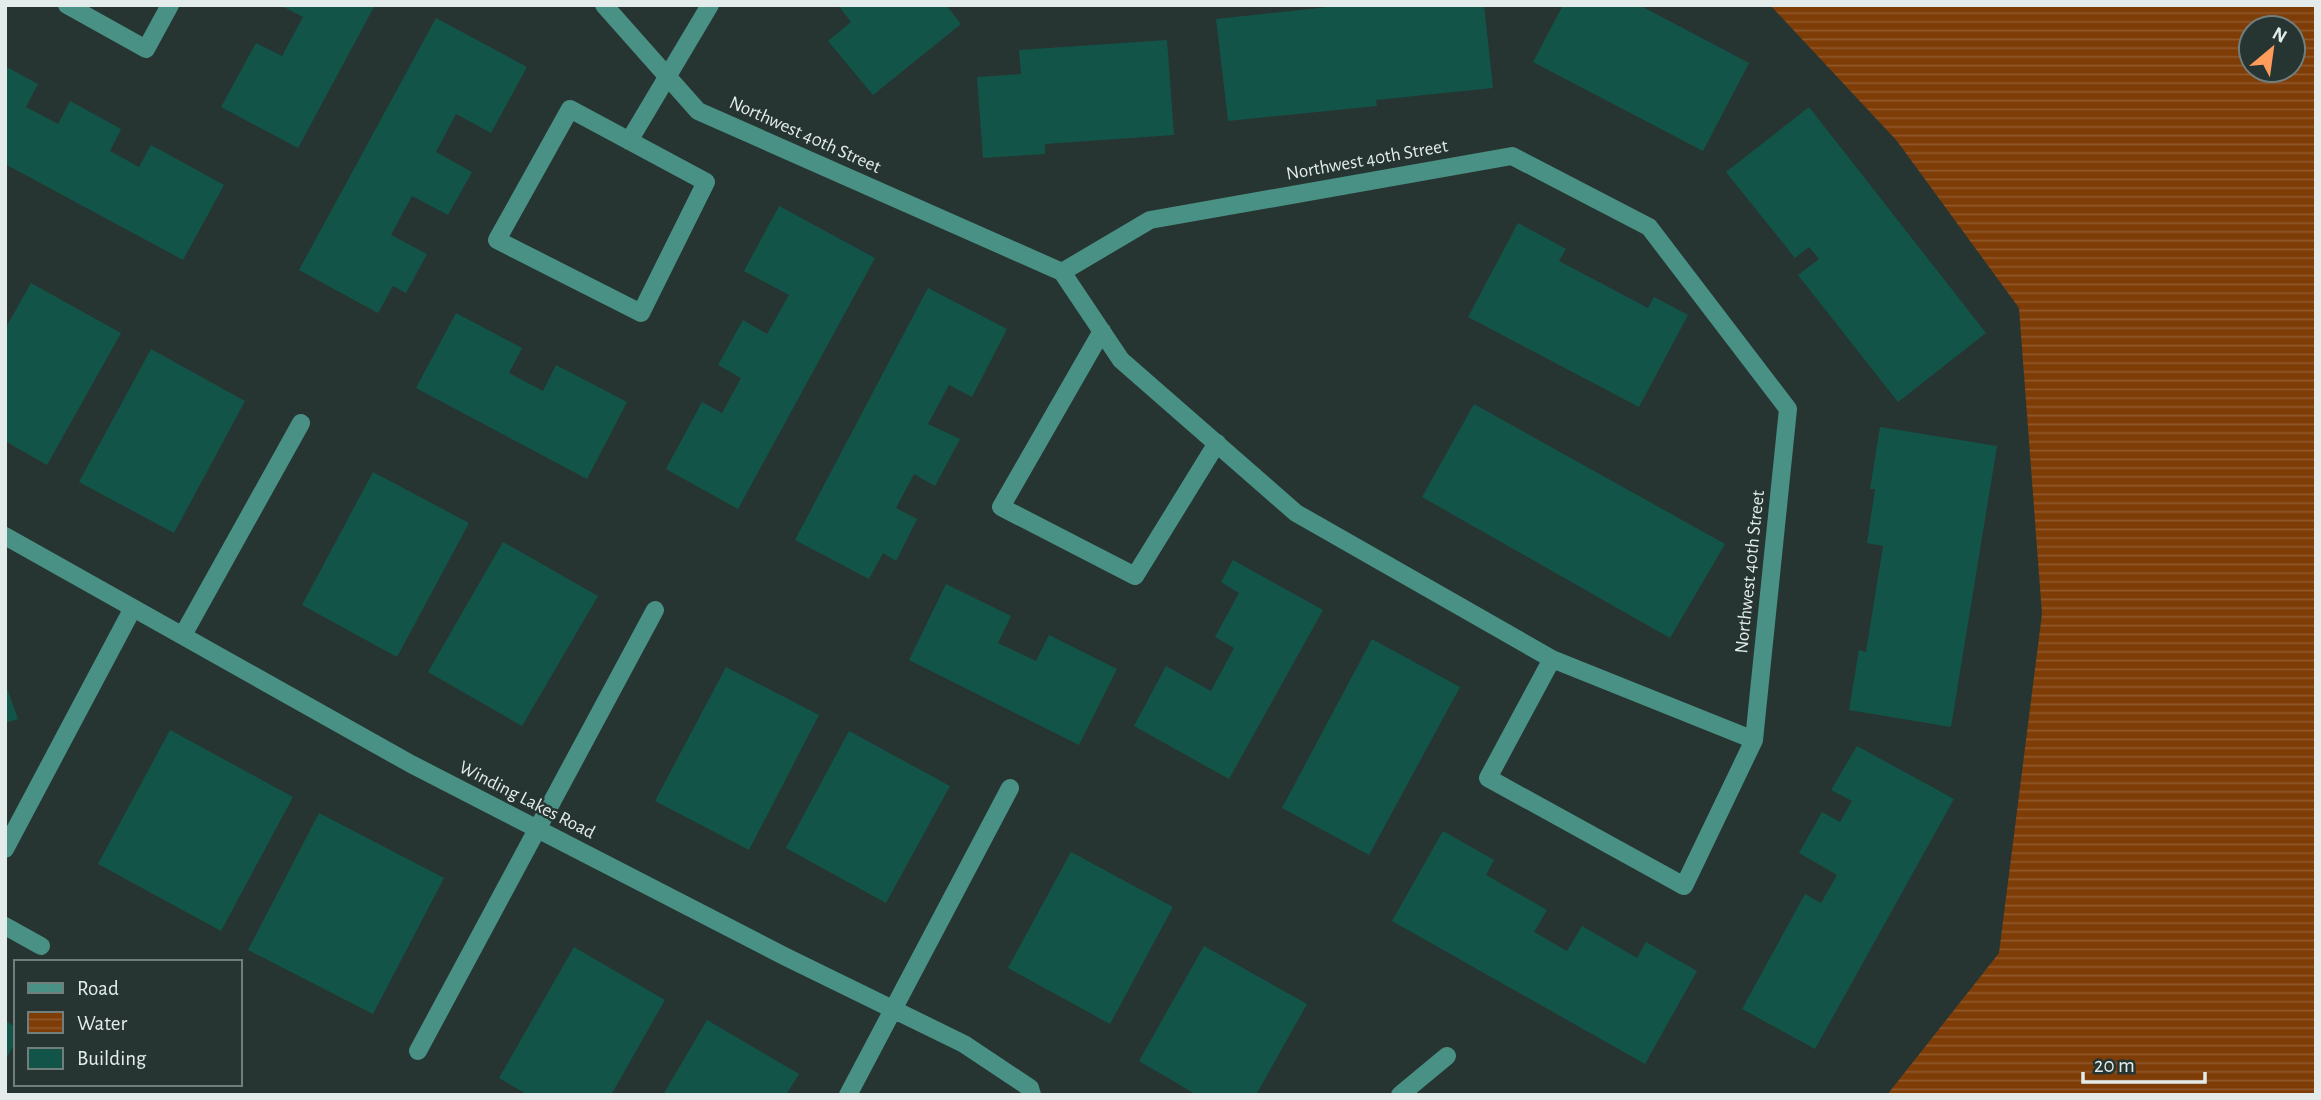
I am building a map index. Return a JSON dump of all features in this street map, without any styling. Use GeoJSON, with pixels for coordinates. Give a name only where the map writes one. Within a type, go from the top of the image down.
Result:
{"type":"FeatureCollection","features":[{"type":"Feature","properties":{"kind":"street"},"geometry":{"type":"LineString","coordinates":[[67,5],[146,49],[170,5]]}},
{"type":"Feature","properties":{"kind":"street","name":"Northwest 40th Street"},"geometry":{"type":"LineString","coordinates":[[604,5],[698,111],[1062,272],[1150,220],[1512,156],[1649,227],[1788,409],[1754,740],[1684,887],[1488,778],[1552,659]]}},
{"type":"Feature","properties":{"kind":"street"},"geometry":{"type":"LineString","coordinates":[[629,141],[710,5]]}},
{"type":"Feature","properties":{"kind":"street"},"geometry":{"type":"LineString","coordinates":[[570,109],[629,141],[706,182],[641,313],[497,240],[570,109]]}},
{"type":"Feature","properties":{"kind":"street"},"geometry":{"type":"LineString","coordinates":[[1062,272],[1121,360],[1296,513],[1552,659],[1754,740]]}},
{"type":"Feature","properties":{"kind":"street"},"geometry":{"type":"LineString","coordinates":[[1102,331],[1001,507],[1135,576],[1217,443]]}},
{"type":"Feature","properties":{"kind":"street"},"geometry":{"type":"LineString","coordinates":[[183,635],[301,423]]}},
{"type":"Feature","properties":{"kind":"street","name":"Winding Lakes Road"},"geometry":{"type":"LineString","coordinates":[[5,536],[411,764],[964,1044],[1035,1093]]}},
{"type":"Feature","properties":{"kind":"street"},"geometry":{"type":"LineString","coordinates":[[5,849],[133,608]]}},
{"type":"Feature","properties":{"kind":"street"},"geometry":{"type":"LineString","coordinates":[[418,1051],[655,610]]}},
{"type":"Feature","properties":{"kind":"street"},"geometry":{"type":"LineString","coordinates":[[848,1095],[1010,788]]}},
{"type":"Feature","properties":{"kind":"street"},"geometry":{"type":"LineString","coordinates":[[5,926],[41,946]]}},
{"type":"Feature","properties":{"kind":"street"},"geometry":{"type":"LineString","coordinates":[[1400,1095],[1447,1056]]}},
{"type":"Feature","properties":{"kind":"water"},"geometry":{"type":"Polygon","coordinates":[[[1770,5],[2316,5],[2316,1095],[1887,1095],[1999,953],[2042,614],[2019,308],[1897,141],[1770,5]]]}},
{"type":"Feature","properties":{"kind":"building"},"geometry":{"type":"Polygon","coordinates":[[[280,5],[375,5],[298,148],[221,107],[256,43],[282,56],[303,17],[280,5]]]}},
{"type":"Feature","properties":{"kind":"building"},"geometry":{"type":"Polygon","coordinates":[[[838,5],[946,5],[961,24],[873,95],[828,41],[851,22],[838,5]]]}},
{"type":"Feature","properties":{"kind":"building"},"geometry":{"type":"Polygon","coordinates":[[[1347,5],[1484,5],[1493,88],[1376,100],[1377,106],[1228,121],[1216,19],[1347,5]]]}},
{"type":"Feature","properties":{"kind":"building"},"geometry":{"type":"Polygon","coordinates":[[[1563,5],[1639,5],[1749,63],[1703,151],[1533,62],[1563,5]]]}},
{"type":"Feature","properties":{"kind":"building"},"geometry":{"type":"Polygon","coordinates":[[[436,18],[527,67],[491,133],[456,114],[436,152],[472,172],[448,215],[412,196],[391,235],[427,254],[406,293],[393,286],[378,313],[299,270],[436,18]]]}},
{"type":"Feature","properties":{"kind":"building"},"geometry":{"type":"Polygon","coordinates":[[[1167,40],[1174,135],[1045,144],[1045,154],[983,158],[977,77],[1021,74],[1019,50],[1167,40]]]}},
{"type":"Feature","properties":{"kind":"building"},"geometry":{"type":"Polygon","coordinates":[[[5,66],[38,84],[26,107],[58,124],[70,101],[121,129],[110,151],[139,167],[151,145],[224,185],[183,260],[5,164],[5,66]]]}},
{"type":"Feature","properties":{"kind":"building"},"geometry":{"type":"Polygon","coordinates":[[[1809,107],[1986,333],[1898,402],[1798,275],[1819,259],[1809,247],[1795,258],[1726,172],[1809,107]]]}},
{"type":"Feature","properties":{"kind":"building"},"geometry":{"type":"Polygon","coordinates":[[[779,206],[875,258],[738,509],[666,469],[702,402],[722,413],[741,378],[718,365],[743,320],[767,334],[789,295],[744,271],[779,206]]]}},
{"type":"Feature","properties":{"kind":"building"},"geometry":{"type":"Polygon","coordinates":[[[1518,223],[1566,249],[1559,261],[1648,308],[1654,297],[1688,315],[1639,407],[1468,317],[1518,223]]]}},
{"type":"Feature","properties":{"kind":"building"},"geometry":{"type":"Polygon","coordinates":[[[31,283],[121,333],[47,465],[5,441],[5,329],[31,283]]]}},
{"type":"Feature","properties":{"kind":"building"},"geometry":{"type":"Polygon","coordinates":[[[928,288],[1007,329],[972,397],[949,385],[928,424],[960,439],[935,486],[914,474],[896,508],[917,519],[896,561],[883,553],[869,579],[795,540],[928,288]]]}},
{"type":"Feature","properties":{"kind":"building"},"geometry":{"type":"Polygon","coordinates":[[[456,313],[522,348],[509,373],[543,391],[556,365],[627,402],[587,479],[416,388],[456,313]]]}},
{"type":"Feature","properties":{"kind":"building"},"geometry":{"type":"Polygon","coordinates":[[[151,349],[245,401],[174,533],[79,482],[151,349]]]}},
{"type":"Feature","properties":{"kind":"building"},"geometry":{"type":"Polygon","coordinates":[[[1474,404],[1725,544],[1670,638],[1422,497],[1474,404]]]}},
{"type":"Feature","properties":{"kind":"building"},"geometry":{"type":"Polygon","coordinates":[[[1880,427],[1997,446],[1951,727],[1849,710],[1859,650],[1866,652],[1883,546],[1867,543],[1875,489],[1870,489],[1880,427]]]}},
{"type":"Feature","properties":{"kind":"building"},"geometry":{"type":"Polygon","coordinates":[[[373,472],[469,523],[397,657],[302,605],[373,472]]]}},
{"type":"Feature","properties":{"kind":"building"},"geometry":{"type":"Polygon","coordinates":[[[503,542],[598,596],[522,726],[428,672],[503,542]]]}},
{"type":"Feature","properties":{"kind":"building"},"geometry":{"type":"Polygon","coordinates":[[[1233,560],[1323,610],[1229,779],[1134,726],[1166,666],[1211,691],[1234,648],[1215,637],[1239,593],[1221,582],[1233,560]]]}},
{"type":"Feature","properties":{"kind":"building"},"geometry":{"type":"Polygon","coordinates":[[[946,584],[1011,616],[998,643],[1036,661],[1049,635],[1117,669],[1079,745],[909,660],[946,584]]]}},
{"type":"Feature","properties":{"kind":"building"},"geometry":{"type":"Polygon","coordinates":[[[1372,639],[1460,687],[1369,855],[1282,808],[1372,639]]]}},
{"type":"Feature","properties":{"kind":"building"},"geometry":{"type":"Polygon","coordinates":[[[726,667],[819,715],[749,850],[655,801],[726,667]]]}},
{"type":"Feature","properties":{"kind":"building"},"geometry":{"type":"Polygon","coordinates":[[[5,683],[18,719],[5,723],[5,683]]]}},
{"type":"Feature","properties":{"kind":"building"},"geometry":{"type":"Polygon","coordinates":[[[170,730],[293,797],[221,931],[98,864],[170,730]]]}},
{"type":"Feature","properties":{"kind":"building"},"geometry":{"type":"Polygon","coordinates":[[[849,731],[950,786],[886,903],[786,848],[849,731]]]}},
{"type":"Feature","properties":{"kind":"building"},"geometry":{"type":"Polygon","coordinates":[[[1857,746],[1954,799],[1815,1049],[1742,1009],[1805,894],[1821,903],[1837,875],[1799,853],[1822,812],[1840,822],[1852,801],[1831,790],[1857,746]]]}},
{"type":"Feature","properties":{"kind":"building"},"geometry":{"type":"Polygon","coordinates":[[[319,813],[444,878],[373,1014],[248,950],[319,813]]]}},
{"type":"Feature","properties":{"kind":"building"},"geometry":{"type":"Polygon","coordinates":[[[1443,831],[1494,860],[1486,875],[1547,910],[1534,932],[1567,951],[1582,926],[1637,958],[1646,942],[1697,971],[1645,1064],[1392,921],[1443,831]]]}},
{"type":"Feature","properties":{"kind":"building"},"geometry":{"type":"Polygon","coordinates":[[[1071,852],[1173,907],[1110,1024],[1008,968],[1071,852]]]}},
{"type":"Feature","properties":{"kind":"building"},"geometry":{"type":"Polygon","coordinates":[[[1204,946],[1307,1004],[1256,1095],[1197,1095],[1139,1061],[1204,946]]]}},
{"type":"Feature","properties":{"kind":"building"},"geometry":{"type":"Polygon","coordinates":[[[574,947],[665,1000],[611,1095],[528,1095],[499,1078],[574,947]]]}},
{"type":"Feature","properties":{"kind":"building"},"geometry":{"type":"Polygon","coordinates":[[[707,1020],[799,1074],[786,1095],[663,1095],[707,1020]]]}},
{"type":"Feature","properties":{"kind":"building"},"geometry":{"type":"Polygon","coordinates":[[[5,1021],[14,1026],[14,1045],[5,1060],[5,1021]]]}}]}
